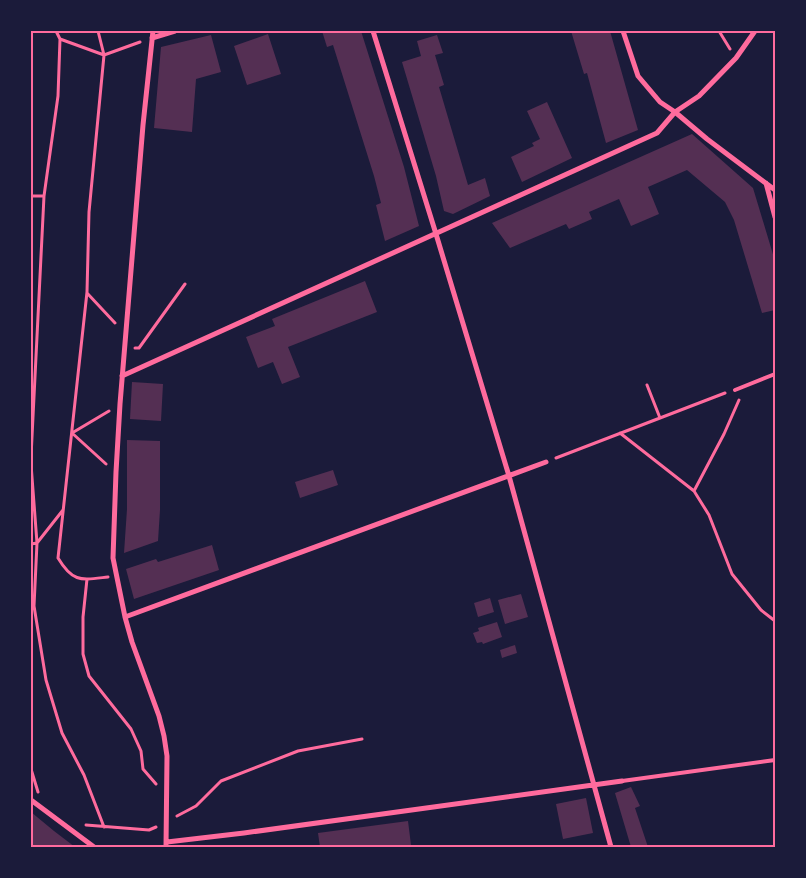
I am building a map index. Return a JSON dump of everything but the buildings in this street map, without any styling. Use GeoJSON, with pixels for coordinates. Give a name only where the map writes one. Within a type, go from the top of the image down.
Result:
{"type":"FeatureCollection","features":[{"type":"Feature","properties":{"kind":"street"},"geometry":{"type":"LineString","coordinates":[[153,31],[124,349],[116,472],[113,558],[125,617],[159,716],[167,756],[166,844],[622,781]]}},
{"type":"Feature","properties":{"kind":"street"},"geometry":{"type":"LineString","coordinates":[[152,38],[175,31]]}},
{"type":"Feature","properties":{"kind":"street"},"geometry":{"type":"LineString","coordinates":[[373,31],[508,476],[611,847]]}},
{"type":"Feature","properties":{"kind":"street"},"geometry":{"type":"LineString","coordinates":[[623,31],[638,76],[660,102],[775,190]]}},
{"type":"Feature","properties":{"kind":"street"},"geometry":{"type":"LineString","coordinates":[[122,376],[656,134],[675,112],[699,96],[736,58],[754,31]]}},
{"type":"Feature","properties":{"kind":"street"},"geometry":{"type":"LineString","coordinates":[[766,183],[775,217]]}},
{"type":"Feature","properties":{"kind":"street"},"geometry":{"type":"LineString","coordinates":[[125,617],[546,462]]}},
{"type":"Feature","properties":{"kind":"street"},"geometry":{"type":"LineString","coordinates":[[33,802],[94,847]]}},
{"type":"Feature","properties":{"kind":"lane"},"geometry":{"type":"LineString","coordinates":[[735,390],[775,374]]}},
{"type":"Feature","properties":{"kind":"lane"},"geometry":{"type":"LineString","coordinates":[[622,781],[775,760]]}},
{"type":"Feature","properties":{"kind":"path"},"geometry":{"type":"LineString","coordinates":[[31,457],[33,347],[44,196],[58,96],[60,39],[56,31]]}},
{"type":"Feature","properties":{"kind":"path"},"geometry":{"type":"LineString","coordinates":[[98,31],[104,55],[89,212],[86,292],[58,558],[65,571],[80,580],[117,576]]}},
{"type":"Feature","properties":{"kind":"path"},"geometry":{"type":"LineString","coordinates":[[719,31],[736,58]]}},
{"type":"Feature","properties":{"kind":"path"},"geometry":{"type":"LineString","coordinates":[[60,39],[104,55],[152,38]]}},
{"type":"Feature","properties":{"kind":"path"},"geometry":{"type":"LineString","coordinates":[[31,196],[44,196]]}},
{"type":"Feature","properties":{"kind":"path"},"geometry":{"type":"LineString","coordinates":[[124,349],[139,348],[185,284]]}},
{"type":"Feature","properties":{"kind":"path"},"geometry":{"type":"LineString","coordinates":[[86,292],[126,335]]}},
{"type":"Feature","properties":{"kind":"path"},"geometry":{"type":"LineString","coordinates":[[647,385],[660,418]]}},
{"type":"Feature","properties":{"kind":"path"},"geometry":{"type":"LineString","coordinates":[[694,491],[724,434],[745,386]]}},
{"type":"Feature","properties":{"kind":"path"},"geometry":{"type":"LineString","coordinates":[[546,462],[735,390]]}},
{"type":"Feature","properties":{"kind":"path"},"geometry":{"type":"LineString","coordinates":[[72,433],[120,404]]}},
{"type":"Feature","properties":{"kind":"path"},"geometry":{"type":"LineString","coordinates":[[72,433],[116,472]]}},
{"type":"Feature","properties":{"kind":"path"},"geometry":{"type":"LineString","coordinates":[[620,433],[694,491],[709,515],[732,574],[761,610],[775,621]]}},
{"type":"Feature","properties":{"kind":"path"},"geometry":{"type":"LineString","coordinates":[[31,464],[38,543],[34,606],[46,680],[62,733],[84,775],[104,827]]}},
{"type":"Feature","properties":{"kind":"path"},"geometry":{"type":"LineString","coordinates":[[31,544],[38,543],[64,510]]}},
{"type":"Feature","properties":{"kind":"path"},"geometry":{"type":"LineString","coordinates":[[87,579],[83,617],[83,654],[89,676],[131,729],[141,751],[143,769],[167,794]]}},
{"type":"Feature","properties":{"kind":"path"},"geometry":{"type":"LineString","coordinates":[[80,821],[88,826],[149,830],[196,806],[221,781],[298,751],[362,739]]}},
{"type":"Feature","properties":{"kind":"path"},"geometry":{"type":"LineString","coordinates":[[31,769],[40,798],[33,802]]}}]}
